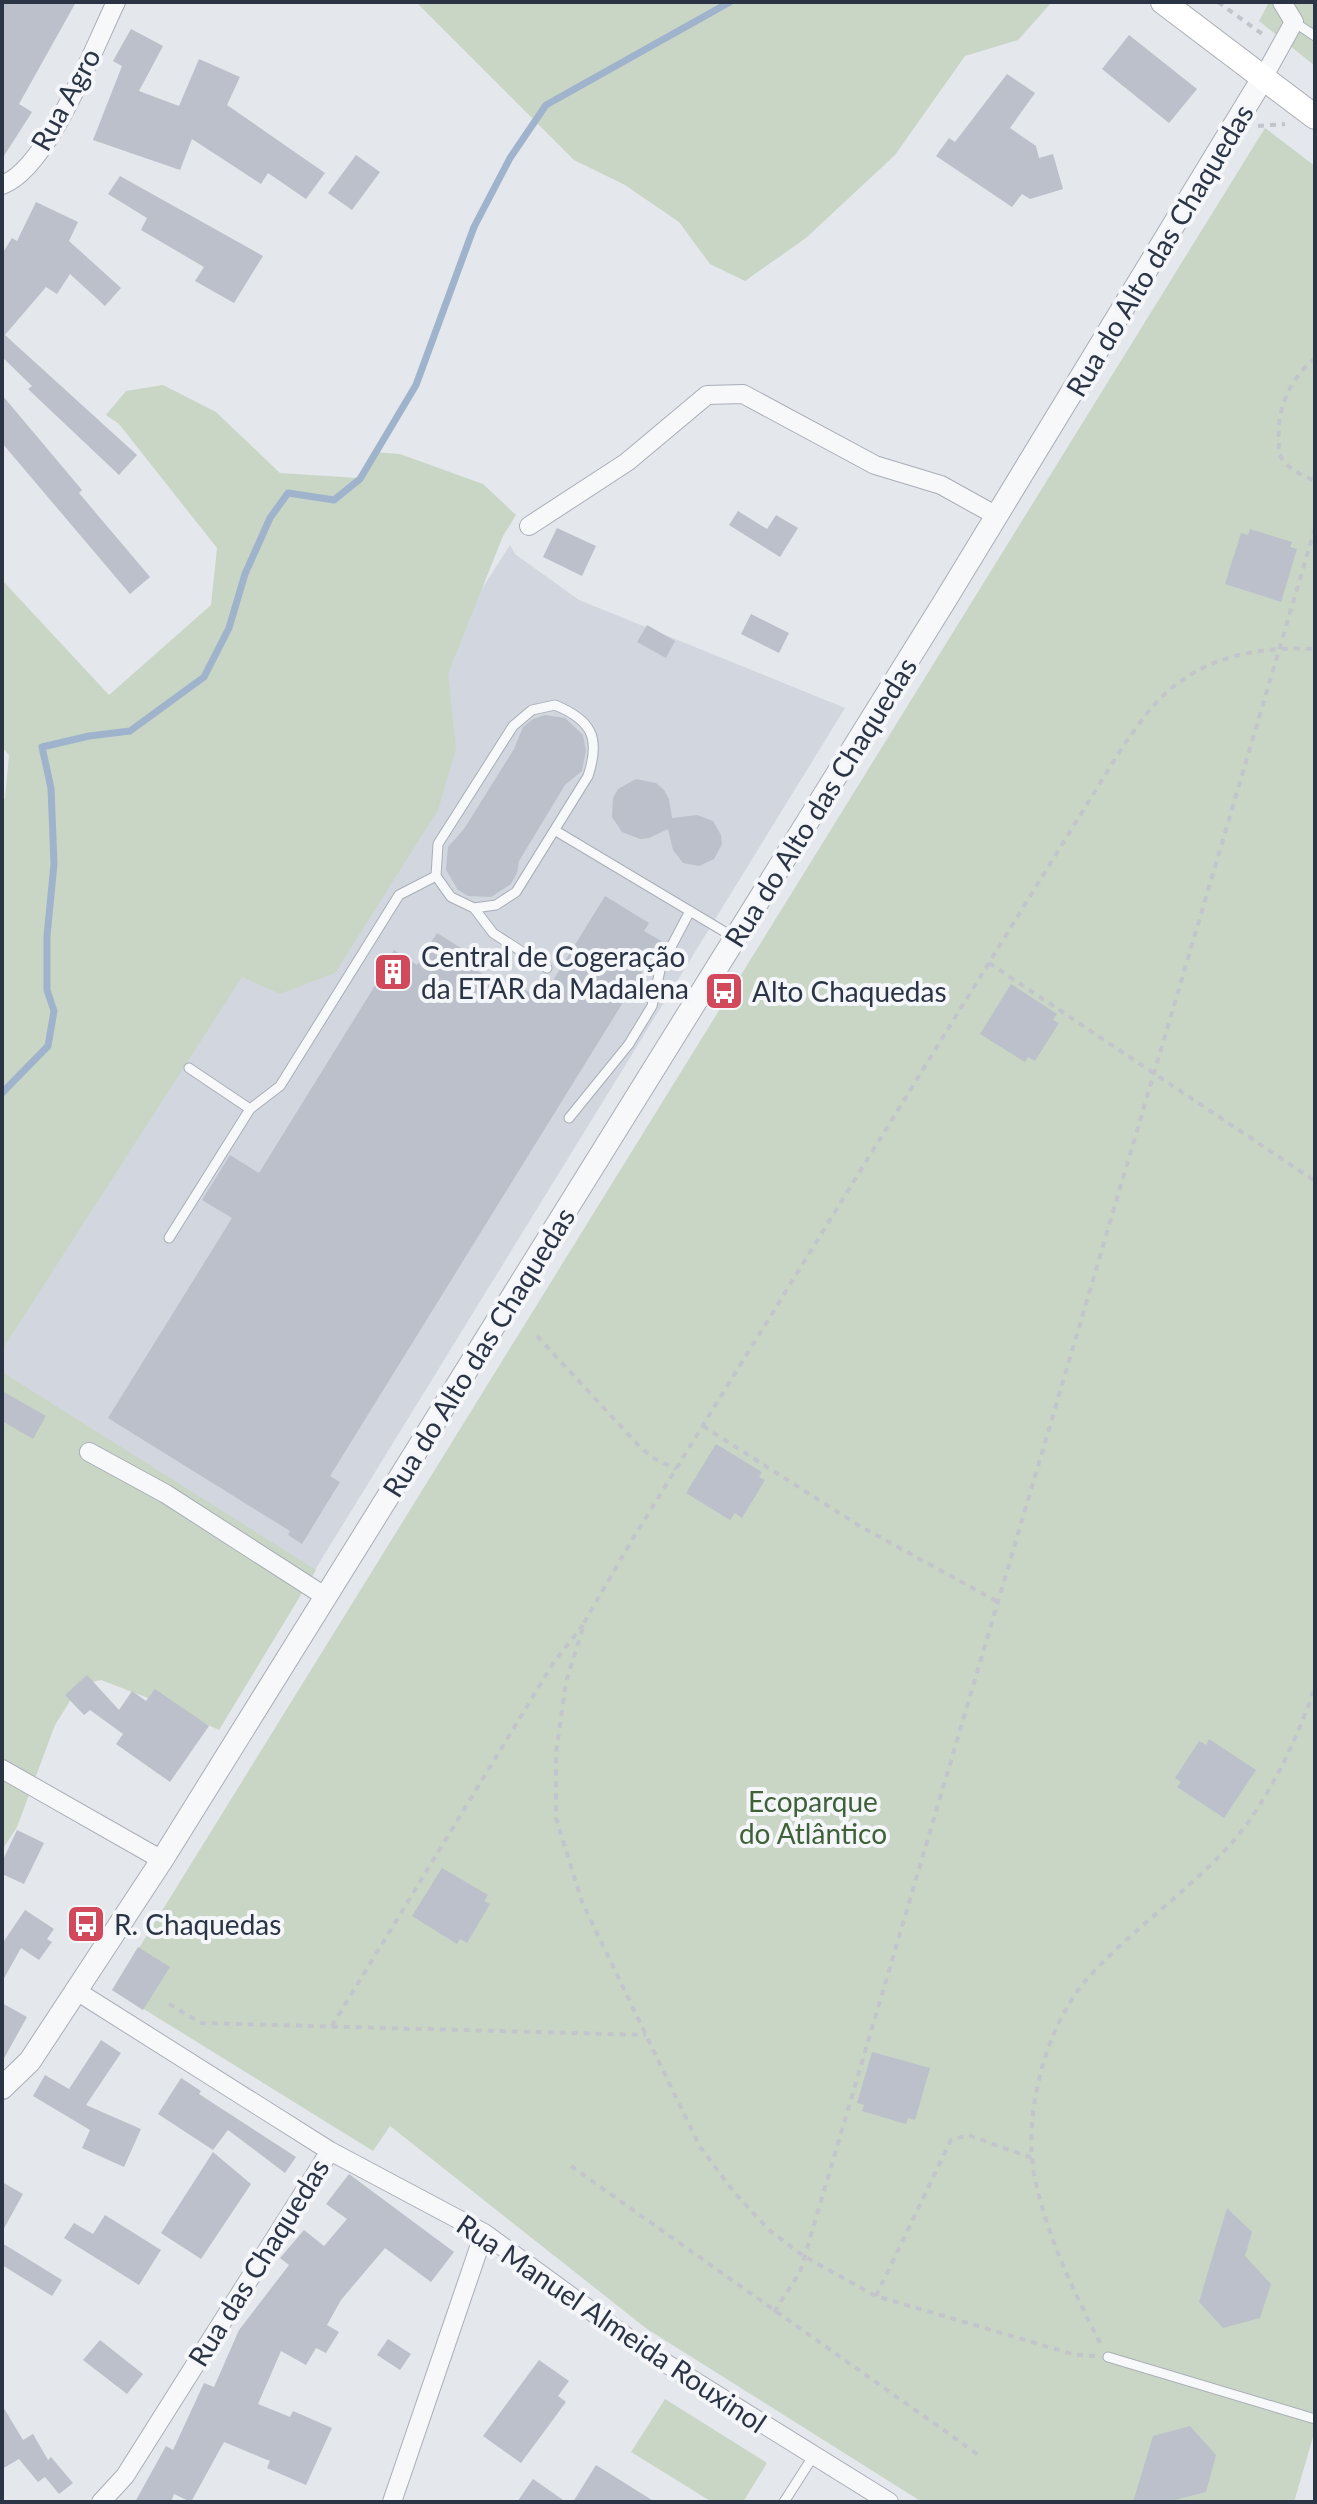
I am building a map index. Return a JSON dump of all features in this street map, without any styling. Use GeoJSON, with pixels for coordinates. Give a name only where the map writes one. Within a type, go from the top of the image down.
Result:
{"type":"FeatureCollection","features":[{"type":"Feature","properties":{"kind":"main road"},"geometry":{"type":"LineString","coordinates":[[1163,2],[1315,117]]}},
{"type":"Feature","properties":{"kind":"street","name":"Rua Agro"},"geometry":{"type":"LineString","coordinates":[[2,185],[15,181],[48,141],[116,2]]}},
{"type":"Feature","properties":{"kind":"street"},"geometry":{"type":"LineString","coordinates":[[1282,2],[1294,22]]}},
{"type":"Feature","properties":{"kind":"street","name":"Rua do Alto das Chaquedas"},"geometry":{"type":"LineString","coordinates":[[2,2088],[30,2061],[162,1860],[997,516],[1294,22]]}},
{"type":"Feature","properties":{"kind":"street"},"geometry":{"type":"LineString","coordinates":[[529,526],[627,462],[707,395],[743,394],[875,465],[941,485],[997,516]]}},
{"type":"Feature","properties":{"kind":"street"},"geometry":{"type":"LineString","coordinates":[[89,1452],[166,1494],[326,1597]]}},
{"type":"Feature","properties":{"kind":"street"},"geometry":{"type":"LineString","coordinates":[[2,1769],[162,1860]]}},
{"type":"Feature","properties":{"kind":"street","name":"Rua das Chaquedas"},"geometry":{"type":"LineString","coordinates":[[75,1990],[330,2151],[125,2476],[101,2502]]}},
{"type":"Feature","properties":{"kind":"street","name":"Rua Manuel Almeida Rouxinol"},"geometry":{"type":"LineString","coordinates":[[330,2151],[484,2233],[646,2351],[889,2502]]}},
{"type":"Feature","properties":{"kind":"street"},"geometry":{"type":"LineString","coordinates":[[392,2502],[484,2233]]}},
{"type":"Feature","properties":{"kind":"lane"},"geometry":{"type":"LineString","coordinates":[[1294,22],[1315,36]]}},
{"type":"Feature","properties":{"kind":"lane"},"geometry":{"type":"LineString","coordinates":[[474,908],[496,905],[516,892],[588,776],[595,756],[591,733],[578,715],[555,705],[532,710],[513,726],[438,844],[436,876],[451,897],[474,908],[493,933],[547,968]]}},
{"type":"Feature","properties":{"kind":"lane"},"geometry":{"type":"LineString","coordinates":[[556,831],[735,938]]}},
{"type":"Feature","properties":{"kind":"lane"},"geometry":{"type":"LineString","coordinates":[[169,1238],[250,1109],[280,1086],[399,895],[436,876]]}},
{"type":"Feature","properties":{"kind":"lane"},"geometry":{"type":"LineString","coordinates":[[569,1118],[629,1044],[652,1006],[661,966],[690,911]]}},
{"type":"Feature","properties":{"kind":"lane"},"geometry":{"type":"LineString","coordinates":[[189,1068],[250,1109]]}},
{"type":"Feature","properties":{"kind":"lane"},"geometry":{"type":"LineString","coordinates":[[1108,2357],[1315,2419]]}},
{"type":"Feature","properties":{"kind":"lane"},"geometry":{"type":"LineString","coordinates":[[784,2502],[814,2455]]}},
{"type":"Feature","properties":{"kind":"path"},"geometry":{"type":"LineString","coordinates":[[1218,2],[1279,47]]}},
{"type":"Feature","properties":{"kind":"path"},"geometry":{"type":"LineString","coordinates":[[1315,358],[1307,364],[1284,398],[1277,426],[1280,455],[1293,471],[1315,481]]}},
{"type":"Feature","properties":{"kind":"path"},"geometry":{"type":"LineString","coordinates":[[774,2312],[800,2272],[805,2257],[1315,528]]}},
{"type":"Feature","properties":{"kind":"path"},"geometry":{"type":"LineString","coordinates":[[332,2026],[554,1662],[585,1621],[1123,746],[1157,701],[1198,669],[1237,654],[1281,648],[1315,649]]}},
{"type":"Feature","properties":{"kind":"path"},"geometry":{"type":"LineString","coordinates":[[989,963],[1315,1181]]}},
{"type":"Feature","properties":{"kind":"path"},"geometry":{"type":"LineString","coordinates":[[537,1336],[641,1448],[676,1469]]}},
{"type":"Feature","properties":{"kind":"path"},"geometry":{"type":"LineString","coordinates":[[703,1426],[858,1525],[998,1602]]}},
{"type":"Feature","properties":{"kind":"path"},"geometry":{"type":"LineString","coordinates":[[585,1621],[566,1682],[556,1753],[556,1818],[582,1902],[700,2147],[734,2192],[769,2230],[805,2257],[876,2296],[1076,2355],[1108,2357],[1046,2220],[1034,2178],[1033,2100],[1041,2071],[1063,2017],[1084,1982],[1230,1845],[1264,1797],[1290,1749],[1315,1686]]}},
{"type":"Feature","properties":{"kind":"path"},"geometry":{"type":"LineString","coordinates":[[169,2004],[201,2023],[646,2035]]}},
{"type":"Feature","properties":{"kind":"path"},"geometry":{"type":"LineString","coordinates":[[876,2296],[951,2140],[968,2135],[1032,2158]]}},
{"type":"Feature","properties":{"kind":"path"},"geometry":{"type":"LineString","coordinates":[[571,2166],[980,2456]]}},
{"type":"Feature","properties":{"kind":"shaded area"},"geometry":{"type":"Polygon","coordinates":[[[510,545],[515,554],[579,600],[845,708],[310,1578],[2,1384],[2,1343],[510,545]]]}},
{"type":"Feature","properties":{"kind":"green space"},"geometry":{"type":"Polygon","coordinates":[[[416,2],[1052,2],[1018,40],[965,56],[895,155],[806,238],[745,281],[710,264],[679,222],[625,185],[574,160],[416,2]]]}},
{"type":"Feature","properties":{"kind":"green space"},"geometry":{"type":"Polygon","coordinates":[[[1269,2],[1315,2],[1315,66],[1259,21],[1269,2]]]}},
{"type":"Feature","properties":{"kind":"green space","name":"Ecoparque do Atlântico"},"geometry":{"type":"Polygon","coordinates":[[[1265,128],[1315,166],[1315,2430],[1294,2502],[922,2502],[647,2329],[390,2126],[373,2151],[113,1990],[1265,128]]]}},
{"type":"Feature","properties":{"kind":"green space"},"geometry":{"type":"Polygon","coordinates":[[[163,385],[216,412],[280,473],[358,478],[372,452],[400,454],[483,484],[516,515],[503,536],[448,674],[456,749],[438,810],[335,973],[280,994],[242,977],[2,1350],[2,801],[5,798],[9,755],[2,747],[2,580],[109,695],[211,605],[217,548],[119,424],[106,415],[126,391],[163,385]]]}},
{"type":"Feature","properties":{"kind":"green space"},"geometry":{"type":"Polygon","coordinates":[[[2,1372],[316,1570],[219,1730],[101,1680],[80,1685],[55,1725],[17,1827],[2,1850],[2,1372]]]}},
{"type":"Feature","properties":{"kind":"green space"},"geometry":{"type":"Polygon","coordinates":[[[665,2399],[767,2463],[743,2502],[712,2502],[631,2452],[665,2399]]]}},
{"type":"Feature","properties":{"kind":"building"},"geometry":{"type":"Polygon","coordinates":[[[2,2],[76,2],[19,104],[32,112],[2,159],[2,2]]]}},
{"type":"Feature","properties":{"kind":"building"},"geometry":{"type":"Polygon","coordinates":[[[131,29],[163,46],[139,91],[179,106],[199,59],[240,77],[227,105],[325,173],[306,199],[268,173],[261,184],[192,139],[180,170],[93,140],[122,66],[113,61],[131,29]]]}},
{"type":"Feature","properties":{"kind":"building"},"geometry":{"type":"Polygon","coordinates":[[[1129,35],[1197,89],[1169,123],[1102,69],[1129,35]]]}},
{"type":"Feature","properties":{"kind":"building"},"geometry":{"type":"Polygon","coordinates":[[[1007,74],[1035,93],[1010,128],[1036,146],[1039,158],[1053,154],[1063,189],[1030,199],[1022,194],[1012,207],[936,156],[949,138],[955,142],[1007,74]]]}},
{"type":"Feature","properties":{"kind":"building"},"geometry":{"type":"Polygon","coordinates":[[[356,155],[380,172],[352,210],[328,193],[356,155]]]}},
{"type":"Feature","properties":{"kind":"building"},"geometry":{"type":"Polygon","coordinates":[[[120,176],[263,256],[234,303],[195,281],[204,267],[141,230],[147,218],[108,194],[120,176]]]}},
{"type":"Feature","properties":{"kind":"building"},"geometry":{"type":"Polygon","coordinates":[[[36,202],[78,222],[69,241],[121,288],[105,306],[70,274],[57,294],[46,287],[5,335],[137,455],[119,475],[28,389],[32,386],[2,357],[2,254],[12,238],[17,241],[36,202]]]}},
{"type":"Feature","properties":{"kind":"building"},"geometry":{"type":"Polygon","coordinates":[[[2,395],[150,577],[130,594],[2,443],[2,395]]]}},
{"type":"Feature","properties":{"kind":"building"},"geometry":{"type":"Polygon","coordinates":[[[738,511],[767,529],[776,515],[798,528],[780,557],[729,525],[738,511]]]}},
{"type":"Feature","properties":{"kind":"building"},"geometry":{"type":"Polygon","coordinates":[[[557,528],[596,546],[582,576],[543,557],[557,528]]]}},
{"type":"Feature","properties":{"kind":"building"},"geometry":{"type":"Polygon","coordinates":[[[1250,529],[1292,542],[1290,547],[1297,549],[1281,602],[1225,584],[1241,533],[1248,535],[1250,529]]]}},
{"type":"Feature","properties":{"kind":"building"},"geometry":{"type":"Polygon","coordinates":[[[751,614],[789,633],[779,653],[741,634],[751,614]]]}},
{"type":"Feature","properties":{"kind":"building"},"geometry":{"type":"Polygon","coordinates":[[[647,625],[675,641],[666,658],[637,642],[647,625]]]}},
{"type":"Feature","properties":{"kind":"building"},"geometry":{"type":"Polygon","coordinates":[[[545,715],[565,718],[583,735],[586,750],[582,771],[565,785],[519,861],[511,884],[491,897],[468,896],[458,890],[446,870],[448,847],[464,829],[514,749],[523,727],[545,715]]]}},
{"type":"Feature","properties":{"kind":"building"},"geometry":{"type":"Polygon","coordinates":[[[636,779],[656,783],[664,790],[672,818],[697,815],[713,821],[722,844],[714,859],[699,866],[683,863],[673,850],[668,829],[640,839],[622,832],[612,817],[613,798],[618,789],[636,779]]]}},
{"type":"Feature","properties":{"kind":"building"},"geometry":{"type":"Polygon","coordinates":[[[605,896],[649,923],[644,931],[661,941],[330,1476],[340,1482],[302,1544],[288,1535],[290,1531],[108,1418],[232,1218],[202,1200],[230,1155],[259,1173],[394,950],[417,965],[437,933],[461,948],[455,957],[513,992],[518,985],[541,1000],[605,896]]]}},
{"type":"Feature","properties":{"kind":"building"},"geometry":{"type":"Polygon","coordinates":[[[1011,984],[1057,1014],[1053,1020],[1059,1023],[1035,1061],[1028,1057],[1025,1062],[980,1034],[1011,984]]]}},
{"type":"Feature","properties":{"kind":"building"},"geometry":{"type":"Polygon","coordinates":[[[2,1391],[46,1416],[33,1439],[2,1421],[2,1391]]]}},
{"type":"Feature","properties":{"kind":"building"},"geometry":{"type":"Polygon","coordinates":[[[716,1444],[762,1472],[759,1477],[765,1480],[742,1518],[735,1513],[730,1520],[686,1493],[716,1444]]]}},
{"type":"Feature","properties":{"kind":"building"},"geometry":{"type":"Polygon","coordinates":[[[87,1675],[119,1710],[132,1691],[146,1701],[155,1689],[209,1726],[170,1782],[116,1744],[123,1734],[90,1710],[84,1715],[65,1695],[87,1675]]]}},
{"type":"Feature","properties":{"kind":"building"},"geometry":{"type":"Polygon","coordinates":[[[1209,1739],[1256,1770],[1224,1818],[1177,1787],[1181,1782],[1175,1778],[1199,1741],[1206,1745],[1209,1739]]]}},
{"type":"Feature","properties":{"kind":"building"},"geometry":{"type":"Polygon","coordinates":[[[17,1830],[44,1843],[24,1884],[2,1874],[2,1862],[17,1830]]]}},
{"type":"Feature","properties":{"kind":"building"},"geometry":{"type":"Polygon","coordinates":[[[442,1868],[488,1895],[484,1901],[490,1904],[467,1943],[460,1939],[457,1944],[412,1916],[442,1868]]]}},
{"type":"Feature","properties":{"kind":"building"},"geometry":{"type":"Polygon","coordinates":[[[25,1910],[54,1929],[47,1939],[52,1942],[39,1960],[21,1948],[2,1982],[2,1944],[25,1910]]]}},
{"type":"Feature","properties":{"kind":"building"},"geometry":{"type":"Polygon","coordinates":[[[138,1947],[170,1967],[143,2010],[112,1990],[138,1947]]]}},
{"type":"Feature","properties":{"kind":"building"},"geometry":{"type":"Polygon","coordinates":[[[2,2003],[27,2017],[2,2062],[2,2003]]]}},
{"type":"Feature","properties":{"kind":"building"},"geometry":{"type":"Polygon","coordinates":[[[101,2040],[121,2053],[86,2105],[141,2129],[124,2167],[82,2148],[90,2130],[33,2096],[45,2075],[69,2089],[101,2040]]]}},
{"type":"Feature","properties":{"kind":"building"},"geometry":{"type":"Polygon","coordinates":[[[872,2052],[930,2068],[915,2120],[908,2118],[906,2124],[862,2111],[864,2105],[857,2103],[872,2052]]]}},
{"type":"Feature","properties":{"kind":"building"},"geometry":{"type":"Polygon","coordinates":[[[181,2078],[201,2091],[199,2094],[296,2157],[285,2173],[228,2130],[213,2150],[158,2114],[181,2078]]]}},
{"type":"Feature","properties":{"kind":"building"},"geometry":{"type":"Polygon","coordinates":[[[213,2152],[251,2184],[201,2259],[161,2233],[213,2152]]]}},
{"type":"Feature","properties":{"kind":"building"},"geometry":{"type":"Polygon","coordinates":[[[349,2174],[454,2252],[431,2282],[385,2248],[341,2300],[327,2325],[339,2332],[326,2353],[316,2348],[306,2365],[281,2351],[258,2404],[290,2417],[293,2411],[332,2428],[306,2485],[267,2468],[270,2461],[224,2442],[191,2502],[174,2494],[171,2502],[135,2502],[166,2446],[173,2450],[204,2383],[214,2387],[239,2330],[289,2265],[280,2258],[304,2230],[324,2246],[347,2219],[326,2204],[349,2174]]]}},
{"type":"Feature","properties":{"kind":"building"},"geometry":{"type":"Polygon","coordinates":[[[2,2182],[23,2194],[2,2232],[2,2182]]]}},
{"type":"Feature","properties":{"kind":"building"},"geometry":{"type":"Polygon","coordinates":[[[1227,2208],[1252,2232],[1245,2256],[1271,2284],[1260,2318],[1223,2328],[1199,2302],[1227,2208]]]}},
{"type":"Feature","properties":{"kind":"building"},"geometry":{"type":"Polygon","coordinates":[[[105,2215],[161,2250],[139,2285],[64,2238],[74,2223],[93,2234],[105,2215]]]}},
{"type":"Feature","properties":{"kind":"building"},"geometry":{"type":"Polygon","coordinates":[[[2,2243],[62,2280],[52,2296],[2,2265],[2,2243]]]}},
{"type":"Feature","properties":{"kind":"building"},"geometry":{"type":"Polygon","coordinates":[[[388,2339],[411,2354],[400,2370],[377,2355],[388,2339]]]}},
{"type":"Feature","properties":{"kind":"building"},"geometry":{"type":"Polygon","coordinates":[[[100,2340],[143,2374],[127,2394],[83,2360],[100,2340]]]}},
{"type":"Feature","properties":{"kind":"building"},"geometry":{"type":"Polygon","coordinates":[[[539,2360],[569,2381],[558,2396],[566,2402],[521,2463],[483,2436],[539,2360]]]}},
{"type":"Feature","properties":{"kind":"building"},"geometry":{"type":"Polygon","coordinates":[[[2,2405],[23,2440],[33,2434],[48,2460],[51,2457],[73,2483],[59,2494],[45,2477],[38,2482],[19,2459],[2,2469],[2,2405]]]}},
{"type":"Feature","properties":{"kind":"building"},"geometry":{"type":"Polygon","coordinates":[[[1190,2426],[1216,2455],[1206,2492],[1167,2502],[1133,2502],[1153,2436],[1190,2426]]]}},
{"type":"Feature","properties":{"kind":"building"},"geometry":{"type":"Polygon","coordinates":[[[596,2465],[655,2502],[573,2502],[596,2465]]]}},
{"type":"Feature","properties":{"kind":"building"},"geometry":{"type":"Polygon","coordinates":[[[533,2479],[566,2502],[517,2502],[533,2479]]]}},
{"type":"Feature","properties":{"kind":"waterway"},"geometry":{"type":"LineString","coordinates":[[2,1093],[48,1046],[54,1011],[47,990],[47,936],[54,864],[51,788],[42,747],[89,736],[130,731],[204,677],[229,628],[245,574],[270,518],[288,493],[334,500],[360,479],[416,385],[474,227],[510,158],[546,105],[730,2]]}},
{"type":"Feature","properties":{"kind":"place","name":"Central de Cogeração da ETAR da Madalena"},"geometry":{"type":"Point","coordinates":[393,972]}},
{"type":"Feature","properties":{"kind":"place","name":"Alto Chaquedas"},"geometry":{"type":"Point","coordinates":[724,991]}},
{"type":"Feature","properties":{"kind":"place","name":"R. Chaquedas"},"geometry":{"type":"Point","coordinates":[86,1924]}}]}
